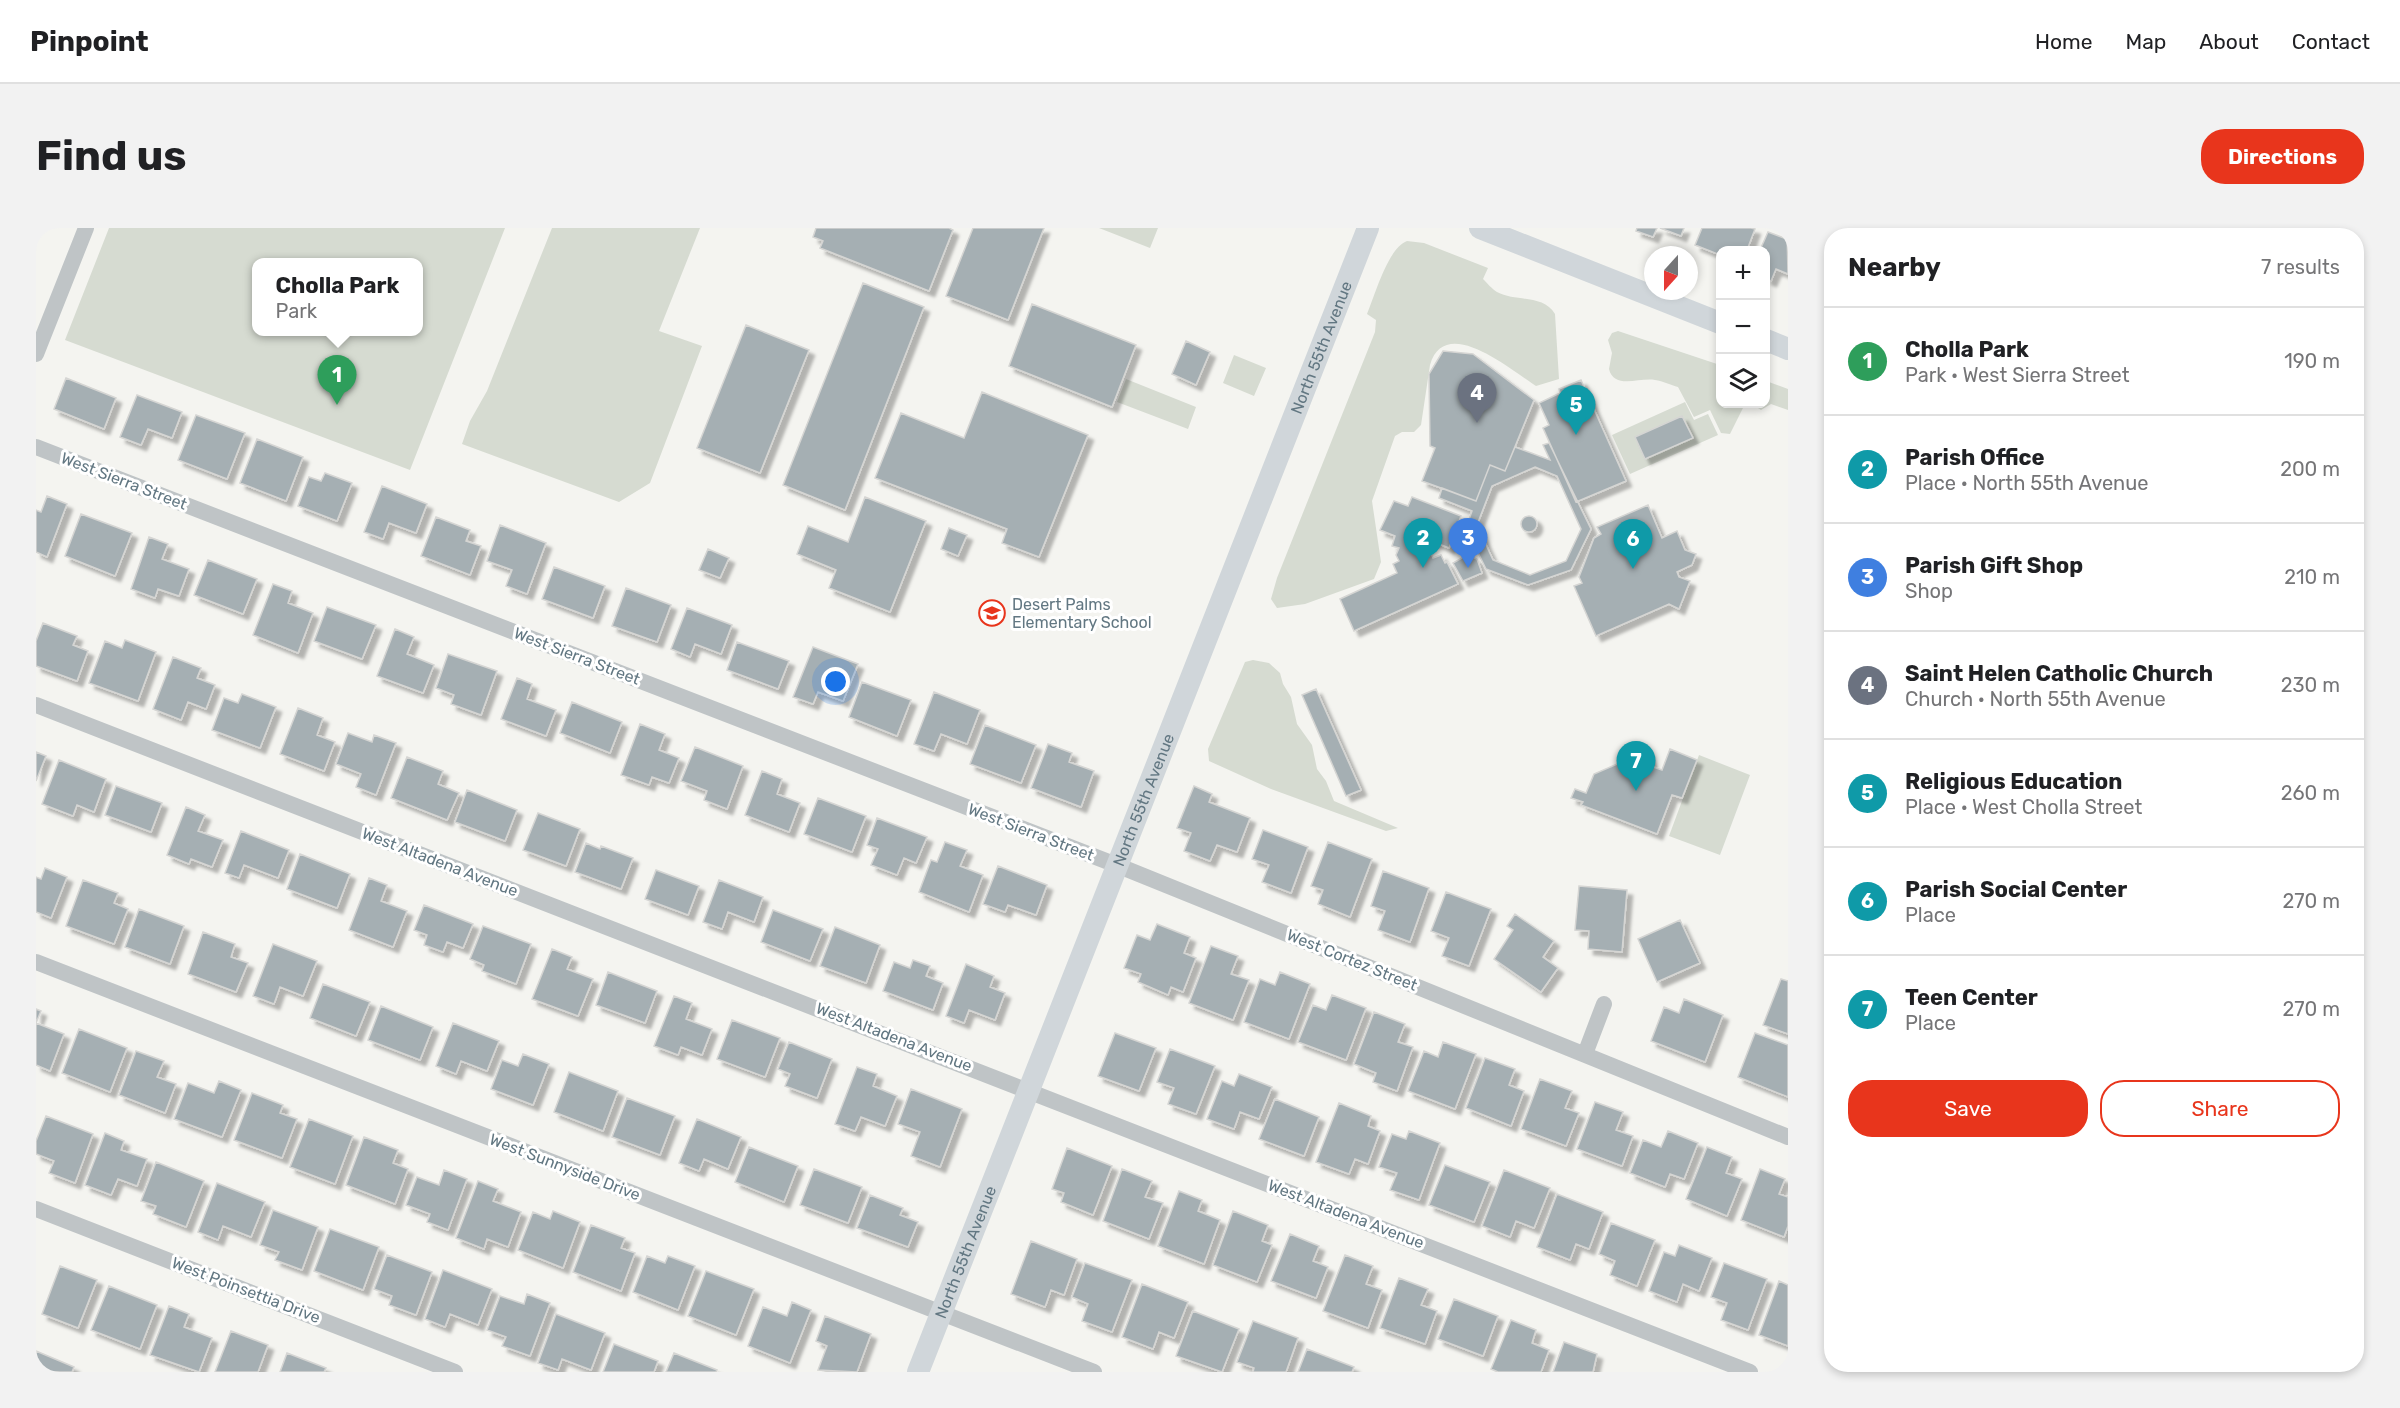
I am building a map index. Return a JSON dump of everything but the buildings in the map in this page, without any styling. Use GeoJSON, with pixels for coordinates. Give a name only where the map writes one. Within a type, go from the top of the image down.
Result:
{"type":"FeatureCollection","features":[{"type":"Feature","properties":{"kind":"street"},"geometry":{"type":"LineString","coordinates":[[36,354],[86,228]]}},
{"type":"Feature","properties":{"kind":"street","name":"North 55th Avenue"},"geometry":{"type":"LineString","coordinates":[[918,1372],[1119,866],[1368,228]]}},
{"type":"Feature","properties":{"kind":"street"},"geometry":{"type":"LineString","coordinates":[[1480,228],[1716,320]]}},
{"type":"Feature","properties":{"kind":"street"},"geometry":{"type":"LineString","coordinates":[[1770,342],[1788,349]]}},
{"type":"Feature","properties":{"kind":"street","name":"West Sierra Street"},"geometry":{"type":"LineString","coordinates":[[36,447],[1119,866]]}},
{"type":"Feature","properties":{"kind":"street","name":"West Altadena Avenue"},"geometry":{"type":"LineString","coordinates":[[36,705],[1750,1372]]}},
{"type":"Feature","properties":{"kind":"street","name":"West Cortez Street"},"geometry":{"type":"LineString","coordinates":[[1119,866],[1788,1137]]}},
{"type":"Feature","properties":{"kind":"street","name":"West Sunnyside Drive"},"geometry":{"type":"LineString","coordinates":[[36,962],[1094,1372]]}},
{"type":"Feature","properties":{"kind":"street"},"geometry":{"type":"LineString","coordinates":[[1585,1054],[1604,1004]]}},
{"type":"Feature","properties":{"kind":"street","name":"West Poinsettia Drive"},"geometry":{"type":"LineString","coordinates":[[36,1209],[455,1372]]}},
{"type":"Feature","properties":{"kind":"shaded area"},"geometry":{"type":"Polygon","coordinates":[[[109,228],[505,228],[410,470],[65,340],[109,228]]]}},
{"type":"Feature","properties":{"kind":"shaded area"},"geometry":{"type":"Polygon","coordinates":[[[552,228],[700,228],[659,331],[702,346],[650,483],[619,502],[462,444],[470,421],[487,391],[552,228]]]}},
{"type":"Feature","properties":{"kind":"shaded area"},"geometry":{"type":"Polygon","coordinates":[[[1099,228],[1158,228],[1150,248],[1099,228]]]}},
{"type":"Feature","properties":{"kind":"shaded area"},"geometry":{"type":"Polygon","coordinates":[[[1407,241],[1424,243],[1488,268],[1483,279],[1497,292],[1536,301],[1550,308],[1555,314],[1559,379],[1536,386],[1480,350],[1450,344],[1438,350],[1430,365],[1421,425],[1414,432],[1402,432],[1395,436],[1372,501],[1381,562],[1374,579],[1305,604],[1277,608],[1271,599],[1277,578],[1375,332],[1376,320],[1367,314],[1388,262],[1400,245],[1407,241]]]}},
{"type":"Feature","properties":{"kind":"shaded area"},"geometry":{"type":"Polygon","coordinates":[[[1618,331],[1716,364],[1716,408],[1743,408],[1730,434],[1721,433],[1710,410],[1694,417],[1678,387],[1655,380],[1622,381],[1616,379],[1609,369],[1612,353],[1608,340],[1612,333],[1618,331]]]}},
{"type":"Feature","properties":{"kind":"shaded area"},"geometry":{"type":"Polygon","coordinates":[[[1234,355],[1266,368],[1254,396],[1223,383],[1234,355]]]}},
{"type":"Feature","properties":{"kind":"shaded area"},"geometry":{"type":"Polygon","coordinates":[[[1126,379],[1196,407],[1188,429],[1117,402],[1126,379]]]}},
{"type":"Feature","properties":{"kind":"shaded area"},"geometry":{"type":"Polygon","coordinates":[[[1770,382],[1788,389],[1788,410],[1771,404],[1770,382]]]}},
{"type":"Feature","properties":{"kind":"shaded area"},"geometry":{"type":"Polygon","coordinates":[[[1685,402],[1694,420],[1708,414],[1718,435],[1630,474],[1612,435],[1685,402]]]}},
{"type":"Feature","properties":{"kind":"shaded area"},"geometry":{"type":"Polygon","coordinates":[[[1253,660],[1269,663],[1280,673],[1283,684],[1291,697],[1297,724],[1312,745],[1317,769],[1326,781],[1334,801],[1398,828],[1386,831],[1271,789],[1209,761],[1208,749],[1245,662],[1253,660]]]}},
{"type":"Feature","properties":{"kind":"shaded area"},"geometry":{"type":"Polygon","coordinates":[[[1699,755],[1750,775],[1720,855],[1669,836],[1699,755]]]}},
{"type":"Feature","properties":{"kind":"place","name":"Cholla Park"},"geometry":{"type":"Point","coordinates":[337,405]}},
{"type":"Feature","properties":{"kind":"place","name":"Saint Helen Catholic Church"},"geometry":{"type":"Point","coordinates":[1477,423]}},
{"type":"Feature","properties":{"kind":"place","name":"Religious Education"},"geometry":{"type":"Point","coordinates":[1576,435]}},
{"type":"Feature","properties":{"kind":"place","name":"Parish Office"},"geometry":{"type":"Point","coordinates":[1423,568]}},
{"type":"Feature","properties":{"kind":"place","name":"Parish Gift Shop"},"geometry":{"type":"Point","coordinates":[1468,568]}},
{"type":"Feature","properties":{"kind":"place","name":"Parish Social Center"},"geometry":{"type":"Point","coordinates":[1633,569]}},
{"type":"Feature","properties":{"kind":"place","name":"Desert Palms Elementary School"},"geometry":{"type":"Point","coordinates":[992,613]}},
{"type":"Feature","properties":{"kind":"place","name":"Teen Center"},"geometry":{"type":"Point","coordinates":[1636,791]}}]}
